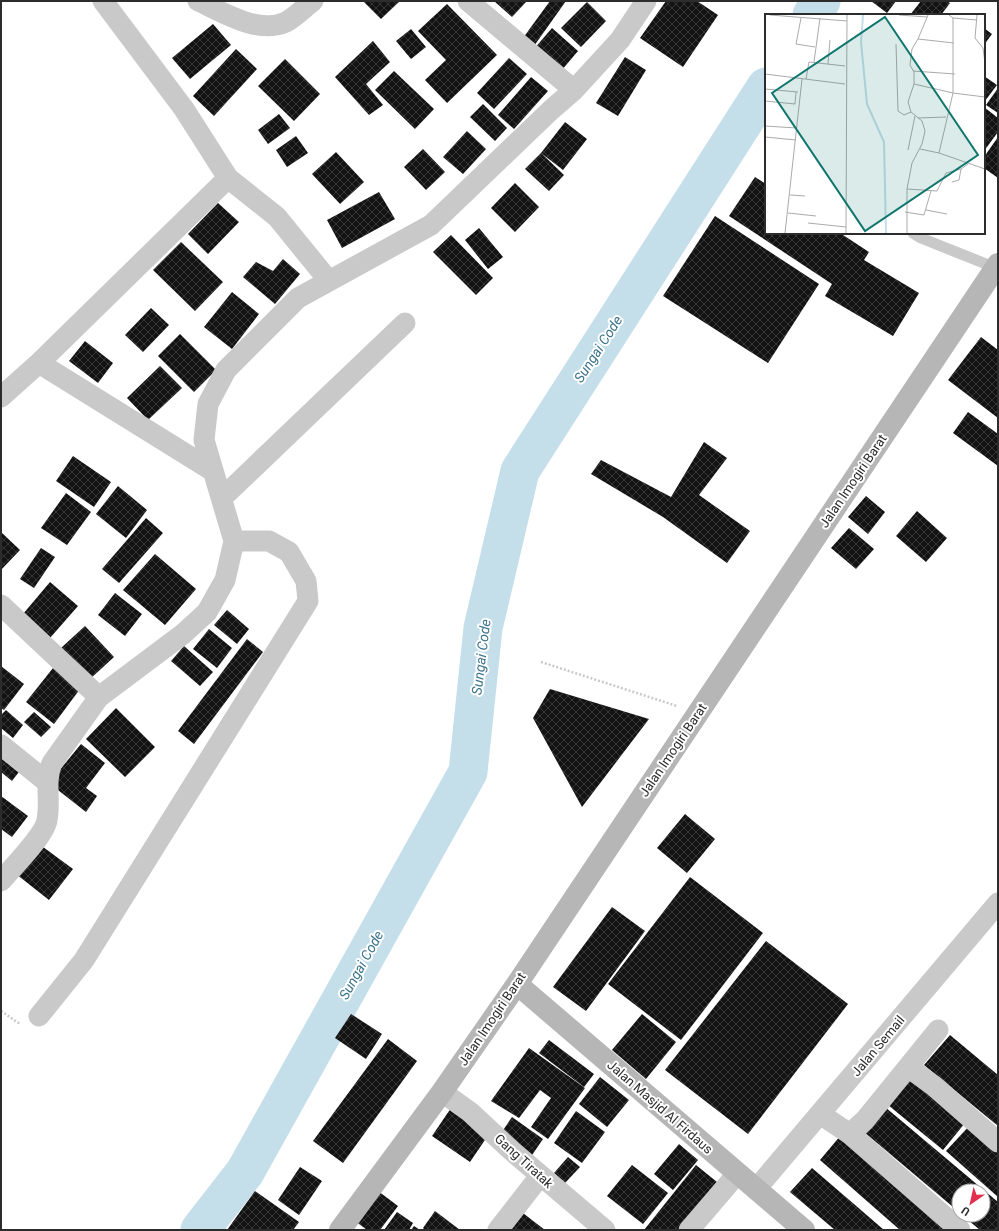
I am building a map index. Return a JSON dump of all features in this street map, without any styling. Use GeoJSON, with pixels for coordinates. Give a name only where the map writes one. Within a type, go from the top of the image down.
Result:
{"type":"FeatureCollection","features":[{"type":"Feature","properties":{"kind":"main road","name":"Jalan Imogiri Barat"},"geometry":{"type":"LineString","coordinates":[[340,1230],[442,1092],[517,984],[997,266]]}},
{"type":"Feature","properties":{"kind":"main road","name":"Jalan Masjid Al Firdaus"},"geometry":{"type":"LineString","coordinates":[[517,984],[737,1174],[757,1188],[804,1230]]}},
{"type":"Feature","properties":{"kind":"street"},"geometry":{"type":"LineString","coordinates":[[103,1],[184,109],[228,178],[276,217],[329,281]]}},
{"type":"Feature","properties":{"kind":"street"},"geometry":{"type":"LineString","coordinates":[[198,1],[243,21],[269,26],[286,22],[313,1]]}},
{"type":"Feature","properties":{"kind":"street"},"geometry":{"type":"LineString","coordinates":[[468,1],[574,90]]}},
{"type":"Feature","properties":{"kind":"street"},"geometry":{"type":"LineString","coordinates":[[1,881],[44,830],[48,812],[46,782],[52,763],[99,697],[183,634],[206,612],[225,580],[234,541],[204,440],[208,404],[226,370],[298,298],[431,225],[551,110],[574,90],[620,40],[646,1]]}},
{"type":"Feature","properties":{"kind":"street"},"geometry":{"type":"LineString","coordinates":[[1,397],[39,364],[228,178]]}},
{"type":"Feature","properties":{"kind":"street"},"geometry":{"type":"LineString","coordinates":[[222,498],[405,323]]}},
{"type":"Feature","properties":{"kind":"street"},"geometry":{"type":"LineString","coordinates":[[39,364],[213,472]]}},
{"type":"Feature","properties":{"kind":"street"},"geometry":{"type":"LineString","coordinates":[[38,1016],[84,960],[308,601],[306,581],[289,552],[268,541],[234,541]]}},
{"type":"Feature","properties":{"kind":"street"},"geometry":{"type":"LineString","coordinates":[[1,605],[99,697]]}},
{"type":"Feature","properties":{"kind":"street"},"geometry":{"type":"LineString","coordinates":[[1,745],[46,782]]}},
{"type":"Feature","properties":{"kind":"street","name":"Jalan Semail"},"geometry":{"type":"LineString","coordinates":[[757,1188],[996,910]]}},
{"type":"Feature","properties":{"kind":"street"},"geometry":{"type":"LineString","coordinates":[[850,1134],[865,1120],[938,1030]]}},
{"type":"Feature","properties":{"kind":"street"},"geometry":{"type":"LineString","coordinates":[[908,1067],[934,1086],[998,1142]]}},
{"type":"Feature","properties":{"kind":"street","name":"Gang Tiratak"},"geometry":{"type":"LineString","coordinates":[[442,1092],[470,1112],[540,1176],[605,1230]]}},
{"type":"Feature","properties":{"kind":"street"},"geometry":{"type":"LineString","coordinates":[[820,1114],[850,1134],[960,1230]]}},
{"type":"Feature","properties":{"kind":"street"},"geometry":{"type":"LineString","coordinates":[[689,1230],[737,1174]]}},
{"type":"Feature","properties":{"kind":"street"},"geometry":{"type":"LineString","coordinates":[[498,1230],[540,1176]]}},
{"type":"Feature","properties":{"kind":"lane"},"geometry":{"type":"LineString","coordinates":[[915,234],[921,238],[997,266]]}},
{"type":"Feature","properties":{"kind":"path"},"geometry":{"type":"LineString","coordinates":[[541,662],[698,713]]}},
{"type":"Feature","properties":{"kind":"building"},"geometry":{"type":"Polygon","coordinates":[[[363,1],[400,1],[381,19],[363,1]]]}},
{"type":"Feature","properties":{"kind":"building"},"geometry":{"type":"Polygon","coordinates":[[[494,1],[527,1],[512,17],[494,1]]]}},
{"type":"Feature","properties":{"kind":"building"},"geometry":{"type":"Polygon","coordinates":[[[550,1],[566,1],[534,46],[523,38],[550,1]]]}},
{"type":"Feature","properties":{"kind":"building"},"geometry":{"type":"Polygon","coordinates":[[[666,1],[697,1],[718,15],[683,67],[640,38],[666,1]]]}},
{"type":"Feature","properties":{"kind":"building"},"geometry":{"type":"Polygon","coordinates":[[[871,1],[896,1],[887,13],[871,1]]]}},
{"type":"Feature","properties":{"kind":"building"},"geometry":{"type":"Polygon","coordinates":[[[921,1],[947,1],[950,3],[942,14],[911,14],[921,1]]]}},
{"type":"Feature","properties":{"kind":"building"},"geometry":{"type":"Polygon","coordinates":[[[587,2],[606,21],[581,47],[561,28],[587,2]]]}},
{"type":"Feature","properties":{"kind":"building"},"geometry":{"type":"Polygon","coordinates":[[[447,4],[497,55],[447,103],[425,80],[446,60],[418,31],[447,4]]]}},
{"type":"Feature","properties":{"kind":"building"},"geometry":{"type":"Polygon","coordinates":[[[213,24],[231,45],[190,79],[172,58],[213,24]]]}},
{"type":"Feature","properties":{"kind":"building"},"geometry":{"type":"Polygon","coordinates":[[[552,28],[578,51],[561,71],[534,49],[552,28]]]}},
{"type":"Feature","properties":{"kind":"building"},"geometry":{"type":"Polygon","coordinates":[[[411,29],[426,47],[411,59],[396,41],[411,29]]]}},
{"type":"Feature","properties":{"kind":"building"},"geometry":{"type":"Polygon","coordinates":[[[985,29],[992,34],[985,44],[985,29]]]}},
{"type":"Feature","properties":{"kind":"building"},"geometry":{"type":"Polygon","coordinates":[[[373,41],[390,62],[366,84],[383,105],[369,115],[335,77],[373,41]]]}},
{"type":"Feature","properties":{"kind":"building"},"geometry":{"type":"Polygon","coordinates":[[[236,49],[257,69],[214,116],[193,96],[236,49]]]}},
{"type":"Feature","properties":{"kind":"building"},"geometry":{"type":"Polygon","coordinates":[[[625,57],[646,70],[618,116],[596,103],[625,57]]]}},
{"type":"Feature","properties":{"kind":"building"},"geometry":{"type":"Polygon","coordinates":[[[509,58],[527,74],[494,109],[477,93],[509,58]]]}},
{"type":"Feature","properties":{"kind":"building"},"geometry":{"type":"Polygon","coordinates":[[[285,59],[320,94],[294,121],[258,86],[285,59]]]}},
{"type":"Feature","properties":{"kind":"building"},"geometry":{"type":"Polygon","coordinates":[[[394,71],[434,109],[415,129],[375,90],[394,71]]]}},
{"type":"Feature","properties":{"kind":"building"},"geometry":{"type":"Polygon","coordinates":[[[531,77],[548,91],[514,129],[498,115],[531,77]]]}},
{"type":"Feature","properties":{"kind":"building"},"geometry":{"type":"Polygon","coordinates":[[[985,77],[997,85],[985,101],[985,77]]]}},
{"type":"Feature","properties":{"kind":"building"},"geometry":{"type":"Polygon","coordinates":[[[998,88],[998,113],[986,105],[998,88]]]}},
{"type":"Feature","properties":{"kind":"building"},"geometry":{"type":"Polygon","coordinates":[[[483,104],[507,128],[495,141],[470,117],[483,104]]]}},
{"type":"Feature","properties":{"kind":"building"},"geometry":{"type":"Polygon","coordinates":[[[985,108],[998,118],[998,132],[985,150],[985,108]]]}},
{"type":"Feature","properties":{"kind":"building"},"geometry":{"type":"Polygon","coordinates":[[[279,114],[290,128],[268,144],[258,130],[279,114]]]}},
{"type":"Feature","properties":{"kind":"building"},"geometry":{"type":"Polygon","coordinates":[[[565,122],[587,139],[563,170],[541,153],[565,122]]]}},
{"type":"Feature","properties":{"kind":"building"},"geometry":{"type":"Polygon","coordinates":[[[467,131],[486,149],[463,174],[443,157],[467,131]]]}},
{"type":"Feature","properties":{"kind":"building"},"geometry":{"type":"Polygon","coordinates":[[[296,136],[308,153],[287,167],[276,150],[296,136]]]}},
{"type":"Feature","properties":{"kind":"building"},"geometry":{"type":"Polygon","coordinates":[[[998,137],[998,178],[985,169],[985,156],[998,137]]]}},
{"type":"Feature","properties":{"kind":"building"},"geometry":{"type":"Polygon","coordinates":[[[423,149],[445,172],[426,190],[404,167],[423,149]]]}},
{"type":"Feature","properties":{"kind":"building"},"geometry":{"type":"Polygon","coordinates":[[[336,152],[364,182],[340,204],[312,174],[336,152]]]}},
{"type":"Feature","properties":{"kind":"building"},"geometry":{"type":"Polygon","coordinates":[[[541,153],[564,175],[549,191],[525,169],[541,153]]]}},
{"type":"Feature","properties":{"kind":"building"},"geometry":{"type":"Polygon","coordinates":[[[755,177],[765,183],[765,234],[842,234],[869,252],[864,260],[919,293],[893,336],[825,296],[832,284],[729,216],[755,177]]]}},
{"type":"Feature","properties":{"kind":"building"},"geometry":{"type":"Polygon","coordinates":[[[515,183],[539,207],[515,232],[491,208],[515,183]]]}},
{"type":"Feature","properties":{"kind":"building"},"geometry":{"type":"Polygon","coordinates":[[[379,192],[395,219],[342,248],[327,220],[379,192]]]}},
{"type":"Feature","properties":{"kind":"building"},"geometry":{"type":"Polygon","coordinates":[[[218,203],[239,222],[208,254],[188,234],[218,203]]]}},
{"type":"Feature","properties":{"kind":"building"},"geometry":{"type":"Polygon","coordinates":[[[715,216],[819,284],[768,363],[663,296],[715,216]]]}},
{"type":"Feature","properties":{"kind":"building"},"geometry":{"type":"Polygon","coordinates":[[[479,228],[503,257],[488,269],[465,240],[479,228]]]}},
{"type":"Feature","properties":{"kind":"building"},"geometry":{"type":"Polygon","coordinates":[[[451,235],[493,278],[476,295],[433,252],[451,235]]]}},
{"type":"Feature","properties":{"kind":"building"},"geometry":{"type":"Polygon","coordinates":[[[181,242],[223,282],[195,311],[153,270],[181,242]]]}},
{"type":"Feature","properties":{"kind":"building"},"geometry":{"type":"Polygon","coordinates":[[[283,259],[300,274],[275,304],[243,277],[256,262],[273,271],[283,259]]]}},
{"type":"Feature","properties":{"kind":"building"},"geometry":{"type":"Polygon","coordinates":[[[232,292],[259,314],[232,349],[204,327],[232,292]]]}},
{"type":"Feature","properties":{"kind":"building"},"geometry":{"type":"Polygon","coordinates":[[[151,308],[169,325],[143,352],[125,335],[151,308]]]}},
{"type":"Feature","properties":{"kind":"building"},"geometry":{"type":"Polygon","coordinates":[[[180,334],[216,370],[194,392],[158,356],[180,334]]]}},
{"type":"Feature","properties":{"kind":"building"},"geometry":{"type":"Polygon","coordinates":[[[981,337],[998,350],[998,418],[948,380],[981,337]]]}},
{"type":"Feature","properties":{"kind":"building"},"geometry":{"type":"Polygon","coordinates":[[[85,341],[113,363],[98,383],[69,361],[85,341]]]}},
{"type":"Feature","properties":{"kind":"building"},"geometry":{"type":"Polygon","coordinates":[[[160,366],[182,388],[148,420],[127,398],[160,366]]]}},
{"type":"Feature","properties":{"kind":"building"},"geometry":{"type":"Polygon","coordinates":[[[968,412],[998,434],[998,466],[953,433],[968,412]]]}},
{"type":"Feature","properties":{"kind":"building"},"geometry":{"type":"Polygon","coordinates":[[[704,442],[727,458],[699,495],[750,531],[727,563],[663,517],[591,474],[601,460],[671,497],[704,442]]]}},
{"type":"Feature","properties":{"kind":"building"},"geometry":{"type":"Polygon","coordinates":[[[73,456],[111,482],[94,507],[56,481],[73,456]]]}},
{"type":"Feature","properties":{"kind":"building"},"geometry":{"type":"Polygon","coordinates":[[[118,486],[147,510],[126,538],[96,514],[118,486]]]}},
{"type":"Feature","properties":{"kind":"building"},"geometry":{"type":"Polygon","coordinates":[[[66,493],[91,512],[67,545],[41,528],[66,493]]]}},
{"type":"Feature","properties":{"kind":"building"},"geometry":{"type":"Polygon","coordinates":[[[866,496],[885,512],[868,534],[848,517],[866,496]]]}},
{"type":"Feature","properties":{"kind":"building"},"geometry":{"type":"Polygon","coordinates":[[[917,511],[947,538],[926,562],[896,536],[917,511]]]}},
{"type":"Feature","properties":{"kind":"building"},"geometry":{"type":"Polygon","coordinates":[[[146,518],[163,533],[119,583],[102,569],[146,518]]]}},
{"type":"Feature","properties":{"kind":"building"},"geometry":{"type":"Polygon","coordinates":[[[849,528],[874,549],[856,569],[831,548],[849,528]]]}},
{"type":"Feature","properties":{"kind":"building"},"geometry":{"type":"Polygon","coordinates":[[[1,532],[20,550],[1,570],[1,532]]]}},
{"type":"Feature","properties":{"kind":"building"},"geometry":{"type":"Polygon","coordinates":[[[41,548],[55,557],[34,588],[20,579],[41,548]]]}},
{"type":"Feature","properties":{"kind":"building"},"geometry":{"type":"Polygon","coordinates":[[[155,554],[196,589],[165,625],[123,590],[155,554]]]}},
{"type":"Feature","properties":{"kind":"building"},"geometry":{"type":"Polygon","coordinates":[[[50,582],[78,606],[50,638],[23,614],[50,582]]]}},
{"type":"Feature","properties":{"kind":"building"},"geometry":{"type":"Polygon","coordinates":[[[115,593],[142,614],[125,636],[98,615],[115,593]]]}},
{"type":"Feature","properties":{"kind":"building"},"geometry":{"type":"Polygon","coordinates":[[[227,610],[249,629],[237,644],[214,625],[227,610]]]}},
{"type":"Feature","properties":{"kind":"building"},"geometry":{"type":"Polygon","coordinates":[[[85,626],[114,657],[90,679],[61,648],[85,626]]]}},
{"type":"Feature","properties":{"kind":"building"},"geometry":{"type":"Polygon","coordinates":[[[209,629],[232,648],[217,668],[193,649],[209,629]]]}},
{"type":"Feature","properties":{"kind":"building"},"geometry":{"type":"Polygon","coordinates":[[[247,639],[263,652],[194,744],[178,731],[247,639]]]}},
{"type":"Feature","properties":{"kind":"building"},"geometry":{"type":"Polygon","coordinates":[[[184,646],[213,672],[200,686],[171,661],[184,646]]]}},
{"type":"Feature","properties":{"kind":"building"},"geometry":{"type":"Polygon","coordinates":[[[1,666],[24,684],[4,710],[1,708],[1,666]]]}},
{"type":"Feature","properties":{"kind":"building"},"geometry":{"type":"Polygon","coordinates":[[[53,668],[80,689],[54,724],[26,702],[53,668]]]}},
{"type":"Feature","properties":{"kind":"building"},"geometry":{"type":"Polygon","coordinates":[[[550,689],[649,719],[582,807],[533,718],[550,689]]]}},
{"type":"Feature","properties":{"kind":"building"},"geometry":{"type":"Polygon","coordinates":[[[116,708],[155,747],[125,777],[86,739],[116,708]]]}},
{"type":"Feature","properties":{"kind":"building"},"geometry":{"type":"Polygon","coordinates":[[[6,710],[23,725],[13,738],[1,728],[1,715],[6,710]]]}},
{"type":"Feature","properties":{"kind":"building"},"geometry":{"type":"Polygon","coordinates":[[[34,712],[51,727],[41,737],[24,722],[34,712]]]}},
{"type":"Feature","properties":{"kind":"building"},"geometry":{"type":"Polygon","coordinates":[[[81,744],[105,763],[86,788],[97,796],[86,812],[49,783],[81,744]]]}},
{"type":"Feature","properties":{"kind":"building"},"geometry":{"type":"Polygon","coordinates":[[[1,751],[22,768],[12,781],[1,772],[1,751]]]}},
{"type":"Feature","properties":{"kind":"building"},"geometry":{"type":"Polygon","coordinates":[[[1,796],[28,816],[12,837],[1,829],[1,796]]]}},
{"type":"Feature","properties":{"kind":"building"},"geometry":{"type":"Polygon","coordinates":[[[685,814],[715,839],[687,873],[657,848],[685,814]]]}},
{"type":"Feature","properties":{"kind":"building"},"geometry":{"type":"Polygon","coordinates":[[[39,844],[73,869],[49,900],[16,874],[39,844]]]}},
{"type":"Feature","properties":{"kind":"building"},"geometry":{"type":"Polygon","coordinates":[[[690,877],[763,933],[681,1040],[608,984],[690,877]]]}},
{"type":"Feature","properties":{"kind":"building"},"geometry":{"type":"Polygon","coordinates":[[[612,907],[645,931],[586,1011],[553,987],[612,907]]]}},
{"type":"Feature","properties":{"kind":"building"},"geometry":{"type":"Polygon","coordinates":[[[766,941],[848,1004],[748,1134],[665,1070],[766,941]]]}},
{"type":"Feature","properties":{"kind":"building"},"geometry":{"type":"Polygon","coordinates":[[[351,1014],[382,1034],[366,1059],[335,1038],[351,1014]]]}},
{"type":"Feature","properties":{"kind":"building"},"geometry":{"type":"Polygon","coordinates":[[[642,1014],[676,1042],[646,1079],[612,1050],[642,1014]]]}},
{"type":"Feature","properties":{"kind":"building"},"geometry":{"type":"Polygon","coordinates":[[[950,1035],[998,1075],[998,1126],[924,1065],[950,1035]]]}},
{"type":"Feature","properties":{"kind":"building"},"geometry":{"type":"Polygon","coordinates":[[[388,1039],[417,1061],[343,1163],[313,1141],[388,1039]]]}},
{"type":"Feature","properties":{"kind":"building"},"geometry":{"type":"Polygon","coordinates":[[[549,1040],[594,1074],[584,1087],[539,1053],[549,1040]]]}},
{"type":"Feature","properties":{"kind":"building"},"geometry":{"type":"Polygon","coordinates":[[[529,1048],[585,1088],[548,1139],[531,1127],[551,1098],[540,1090],[519,1118],[491,1101],[529,1048]]]}},
{"type":"Feature","properties":{"kind":"building"},"geometry":{"type":"Polygon","coordinates":[[[600,1077],[629,1100],[607,1127],[579,1104],[600,1077]]]}},
{"type":"Feature","properties":{"kind":"building"},"geometry":{"type":"Polygon","coordinates":[[[910,1078],[965,1123],[943,1150],[888,1105],[910,1078]]]}},
{"type":"Feature","properties":{"kind":"building"},"geometry":{"type":"Polygon","coordinates":[[[885,1107],[975,1183],[951,1183],[951,1205],[864,1132],[885,1107]]]}},
{"type":"Feature","properties":{"kind":"building"},"geometry":{"type":"Polygon","coordinates":[[[451,1108],[489,1134],[470,1162],[432,1136],[451,1108]]]}},
{"type":"Feature","properties":{"kind":"building"},"geometry":{"type":"Polygon","coordinates":[[[576,1111],[605,1132],[582,1163],[554,1143],[576,1111]]]}},
{"type":"Feature","properties":{"kind":"building"},"geometry":{"type":"Polygon","coordinates":[[[512,1117],[543,1139],[530,1158],[499,1136],[512,1117]]]}},
{"type":"Feature","properties":{"kind":"building"},"geometry":{"type":"Polygon","coordinates":[[[969,1126],[998,1153],[998,1197],[991,1191],[991,1183],[982,1183],[946,1151],[969,1126]]]}},
{"type":"Feature","properties":{"kind":"building"},"geometry":{"type":"Polygon","coordinates":[[[841,1135],[950,1230],[900,1230],[820,1160],[841,1135]]]}},
{"type":"Feature","properties":{"kind":"building"},"geometry":{"type":"Polygon","coordinates":[[[679,1144],[698,1160],[673,1190],[654,1174],[679,1144]]]}},
{"type":"Feature","properties":{"kind":"building"},"geometry":{"type":"Polygon","coordinates":[[[568,1157],[580,1167],[565,1183],[554,1173],[568,1157]]]}},
{"type":"Feature","properties":{"kind":"building"},"geometry":{"type":"Polygon","coordinates":[[[632,1165],[668,1193],[643,1224],[607,1196],[632,1165]]]}},
{"type":"Feature","properties":{"kind":"building"},"geometry":{"type":"Polygon","coordinates":[[[696,1165],[717,1182],[678,1230],[644,1230],[696,1165]]]}},
{"type":"Feature","properties":{"kind":"building"},"geometry":{"type":"Polygon","coordinates":[[[300,1167],[322,1181],[299,1215],[278,1200],[300,1167]]]}},
{"type":"Feature","properties":{"kind":"building"},"geometry":{"type":"Polygon","coordinates":[[[812,1168],[884,1230],[835,1230],[790,1192],[812,1168]]]}},
{"type":"Feature","properties":{"kind":"building"},"geometry":{"type":"Polygon","coordinates":[[[255,1191],[299,1222],[293,1230],[227,1230],[255,1191]]]}},
{"type":"Feature","properties":{"kind":"building"},"geometry":{"type":"Polygon","coordinates":[[[378,1191],[398,1206],[380,1230],[367,1230],[355,1221],[378,1191]]]}},
{"type":"Feature","properties":{"kind":"building"},"geometry":{"type":"Polygon","coordinates":[[[991,1196],[998,1202],[998,1230],[980,1230],[972,1223],[991,1223],[991,1196]]]}},
{"type":"Feature","properties":{"kind":"building"},"geometry":{"type":"Polygon","coordinates":[[[519,1210],[545,1230],[504,1230],[519,1210]]]}},
{"type":"Feature","properties":{"kind":"building"},"geometry":{"type":"Polygon","coordinates":[[[435,1211],[460,1230],[425,1230],[423,1228],[435,1211]]]}},
{"type":"Feature","properties":{"kind":"building"},"geometry":{"type":"Polygon","coordinates":[[[397,1212],[413,1223],[409,1230],[384,1230],[397,1212]]]}},
{"type":"Feature","properties":{"kind":"building"},"geometry":{"type":"Polygon","coordinates":[[[414,1226],[420,1230],[411,1230],[414,1226]]]}},
{"type":"Feature","properties":{"kind":"waterway","name":"Sungai Code"},"geometry":{"type":"LineString","coordinates":[[813,14],[821,1]]}},
{"type":"Feature","properties":{"kind":"waterway","name":"Sungai Code"},"geometry":{"type":"LineString","coordinates":[[200,1230],[245,1172],[468,772],[483,628],[520,471],[765,89]]}}]}
